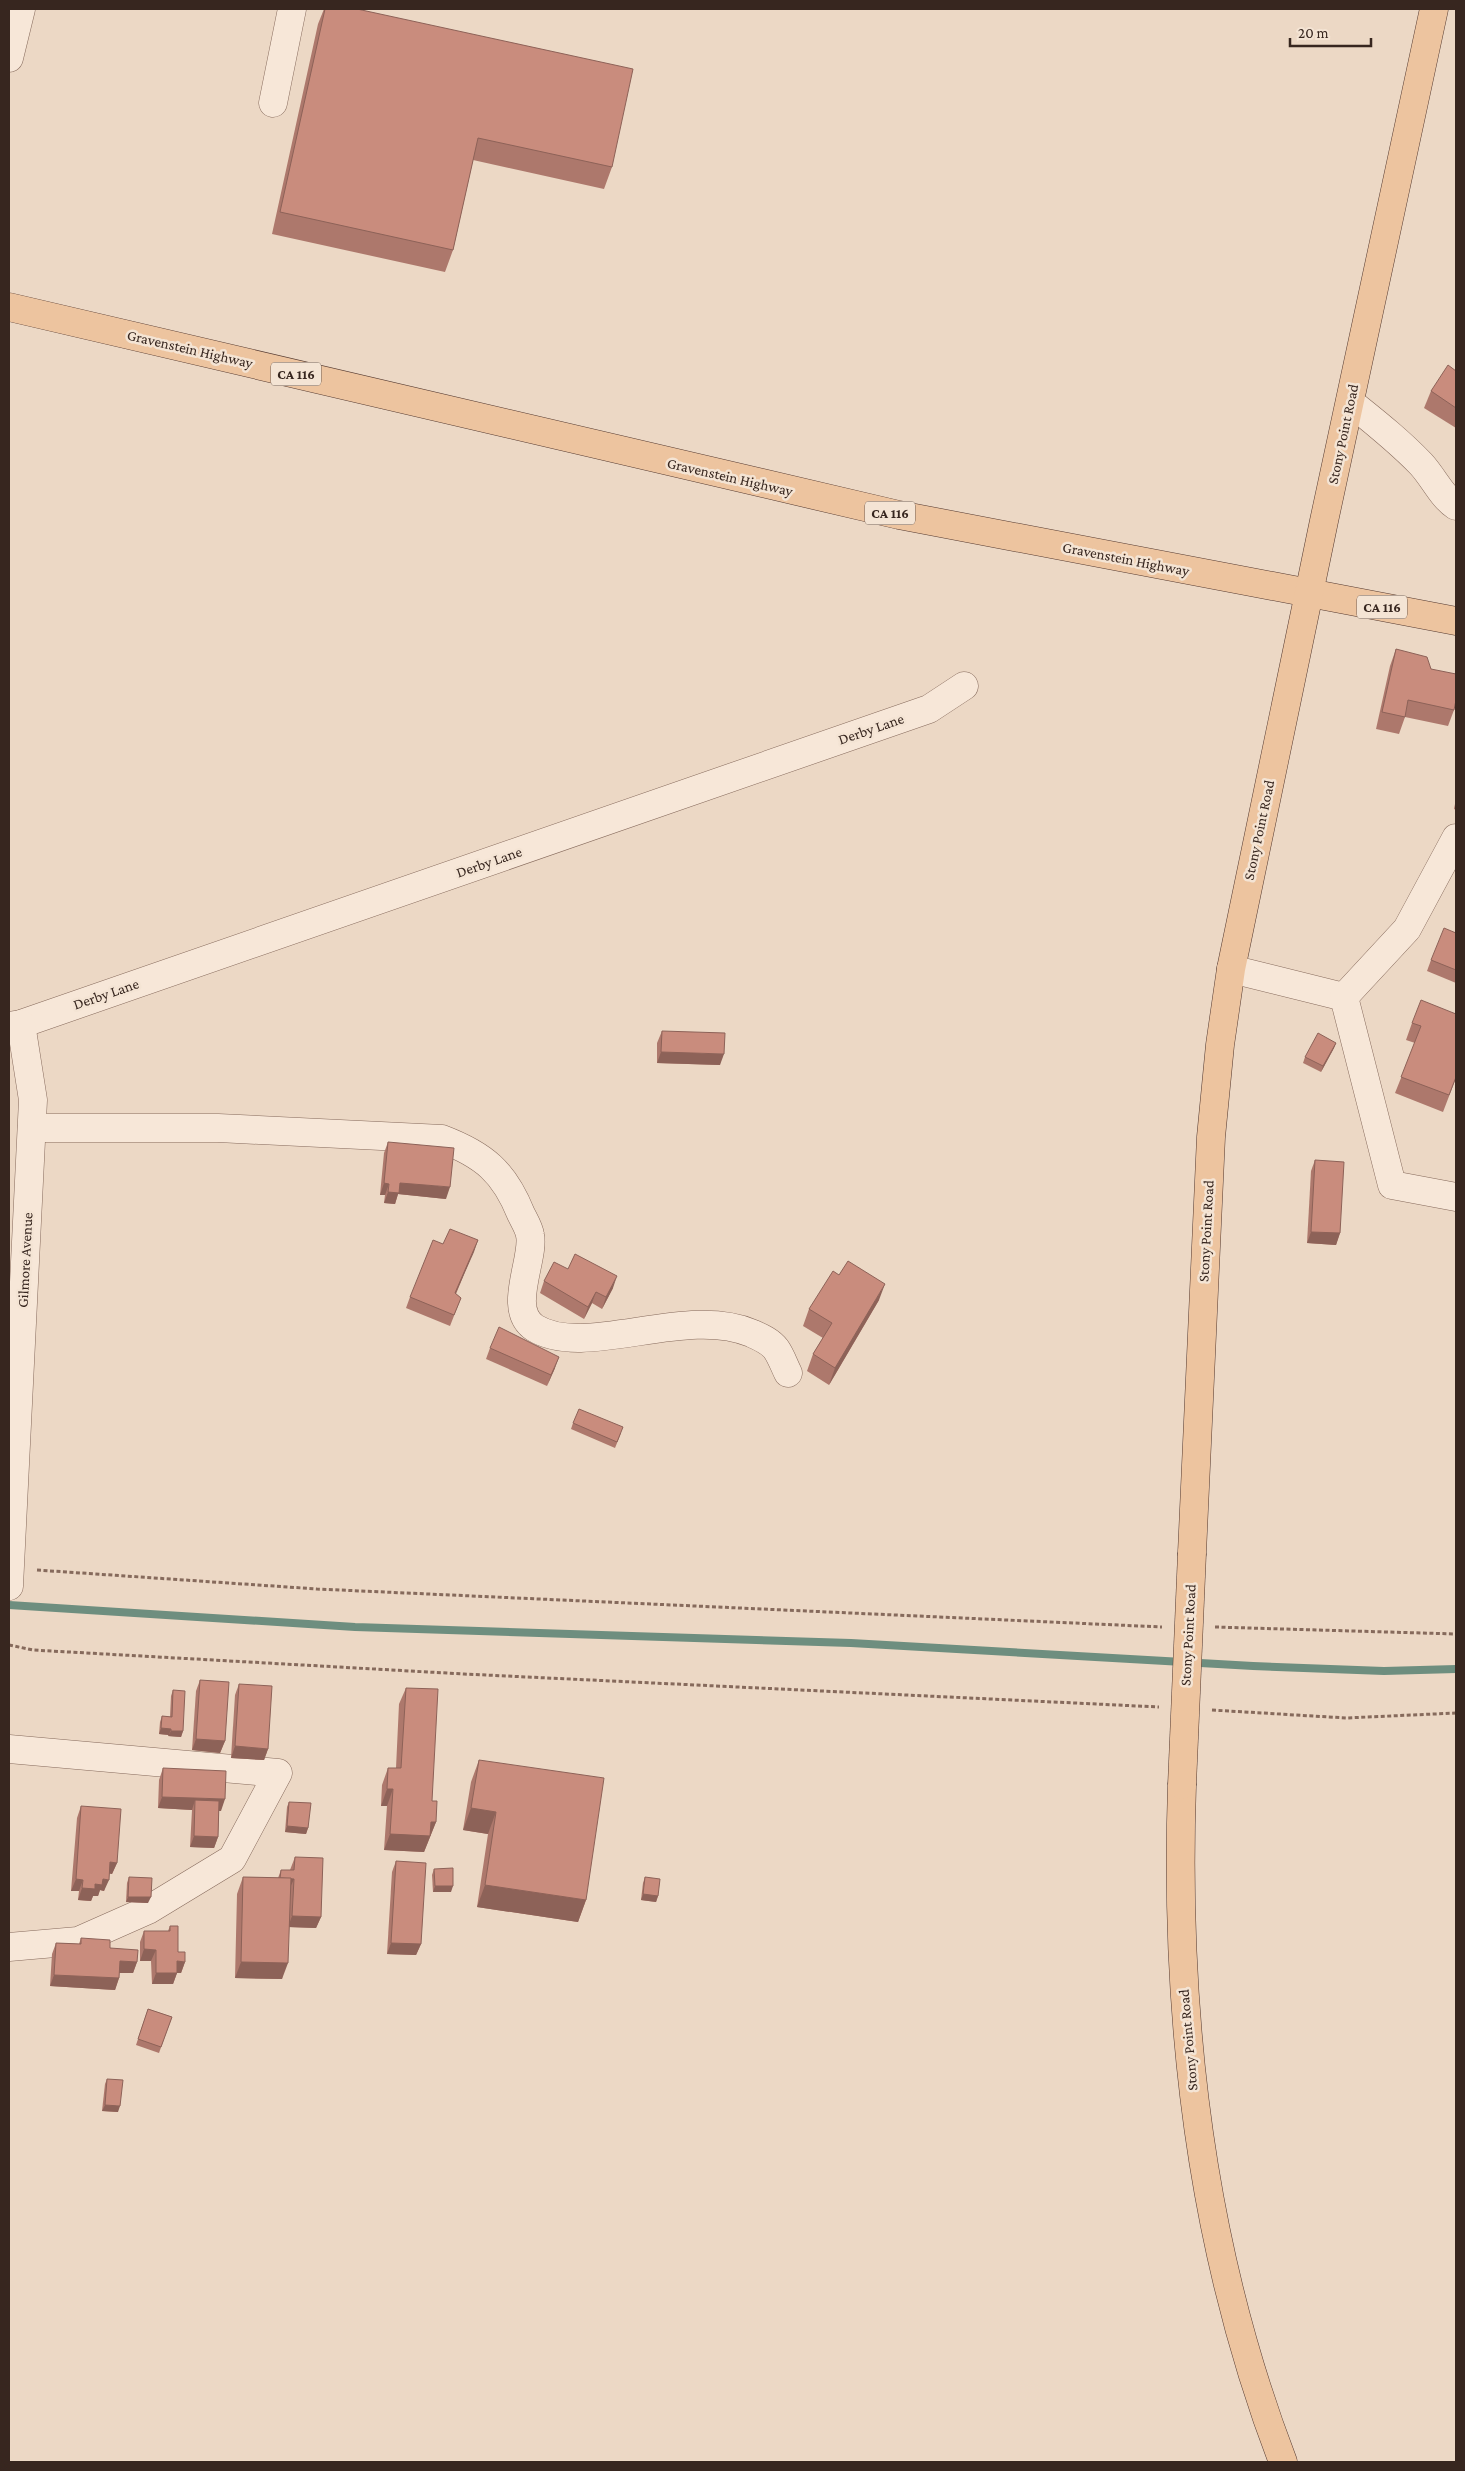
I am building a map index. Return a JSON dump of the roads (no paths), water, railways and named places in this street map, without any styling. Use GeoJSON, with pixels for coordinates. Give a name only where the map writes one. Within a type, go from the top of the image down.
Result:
{"type":"FeatureCollection","features":[{"type":"Feature","properties":{"kind":"main road","name":"Stony Point Road"},"geometry":{"type":"LineString","coordinates":[[1283,2462],[1244,2342],[1217,2239],[1197,2126],[1186,2036],[1181,1949],[1179,1856],[1210,1137],[1231,969],[1308,594],[1434,9]]}},
{"type":"Feature","properties":{"kind":"main road","name":"Gravenstein Highway"},"geometry":{"type":"LineString","coordinates":[[9,307],[899,516],[1456,621]]}},
{"type":"Feature","properties":{"kind":"street"},"geometry":{"type":"LineString","coordinates":[[9,58],[21,9]]}},
{"type":"Feature","properties":{"kind":"street"},"geometry":{"type":"LineString","coordinates":[[273,103],[292,9]]}},
{"type":"Feature","properties":{"kind":"street"},"geometry":{"type":"LineString","coordinates":[[1350,402],[1396,439],[1423,466],[1448,501],[1456,506]]}},
{"type":"Feature","properties":{"kind":"street","name":"Derby Lane"},"geometry":{"type":"LineString","coordinates":[[15,1025],[929,709],[964,686]]}},
{"type":"Feature","properties":{"kind":"street"},"geometry":{"type":"LineString","coordinates":[[1344,997],[1408,929],[1456,838]]}},
{"type":"Feature","properties":{"kind":"street"},"geometry":{"type":"LineString","coordinates":[[1231,969],[1344,997]]}},
{"type":"Feature","properties":{"kind":"street"},"geometry":{"type":"LineString","coordinates":[[1344,997],[1392,1185],[1456,1197]]}},
{"type":"Feature","properties":{"kind":"street","name":"Gilmore Avenue"},"geometry":{"type":"LineString","coordinates":[[9,1578],[12,1434],[33,1100],[15,1025]]}},
{"type":"Feature","properties":{"kind":"street"},"geometry":{"type":"LineString","coordinates":[[32,1128],[218,1128],[442,1139],[467,1149],[490,1164],[512,1191],[530,1235],[522,1302],[526,1320],[535,1328],[556,1336],[582,1338],[692,1324],[720,1324],[740,1328],[763,1338],[776,1349],[788,1373]]}},
{"type":"Feature","properties":{"kind":"street"},"geometry":{"type":"LineString","coordinates":[[9,1749],[278,1773],[232,1858],[148,1910],[78,1941],[9,1947]]}},
{"type":"Feature","properties":{"kind":"waterway"},"geometry":{"type":"LineString","coordinates":[[9,1605],[355,1627],[851,1643],[1253,1666],[1384,1671],[1456,1669]]}}]}
